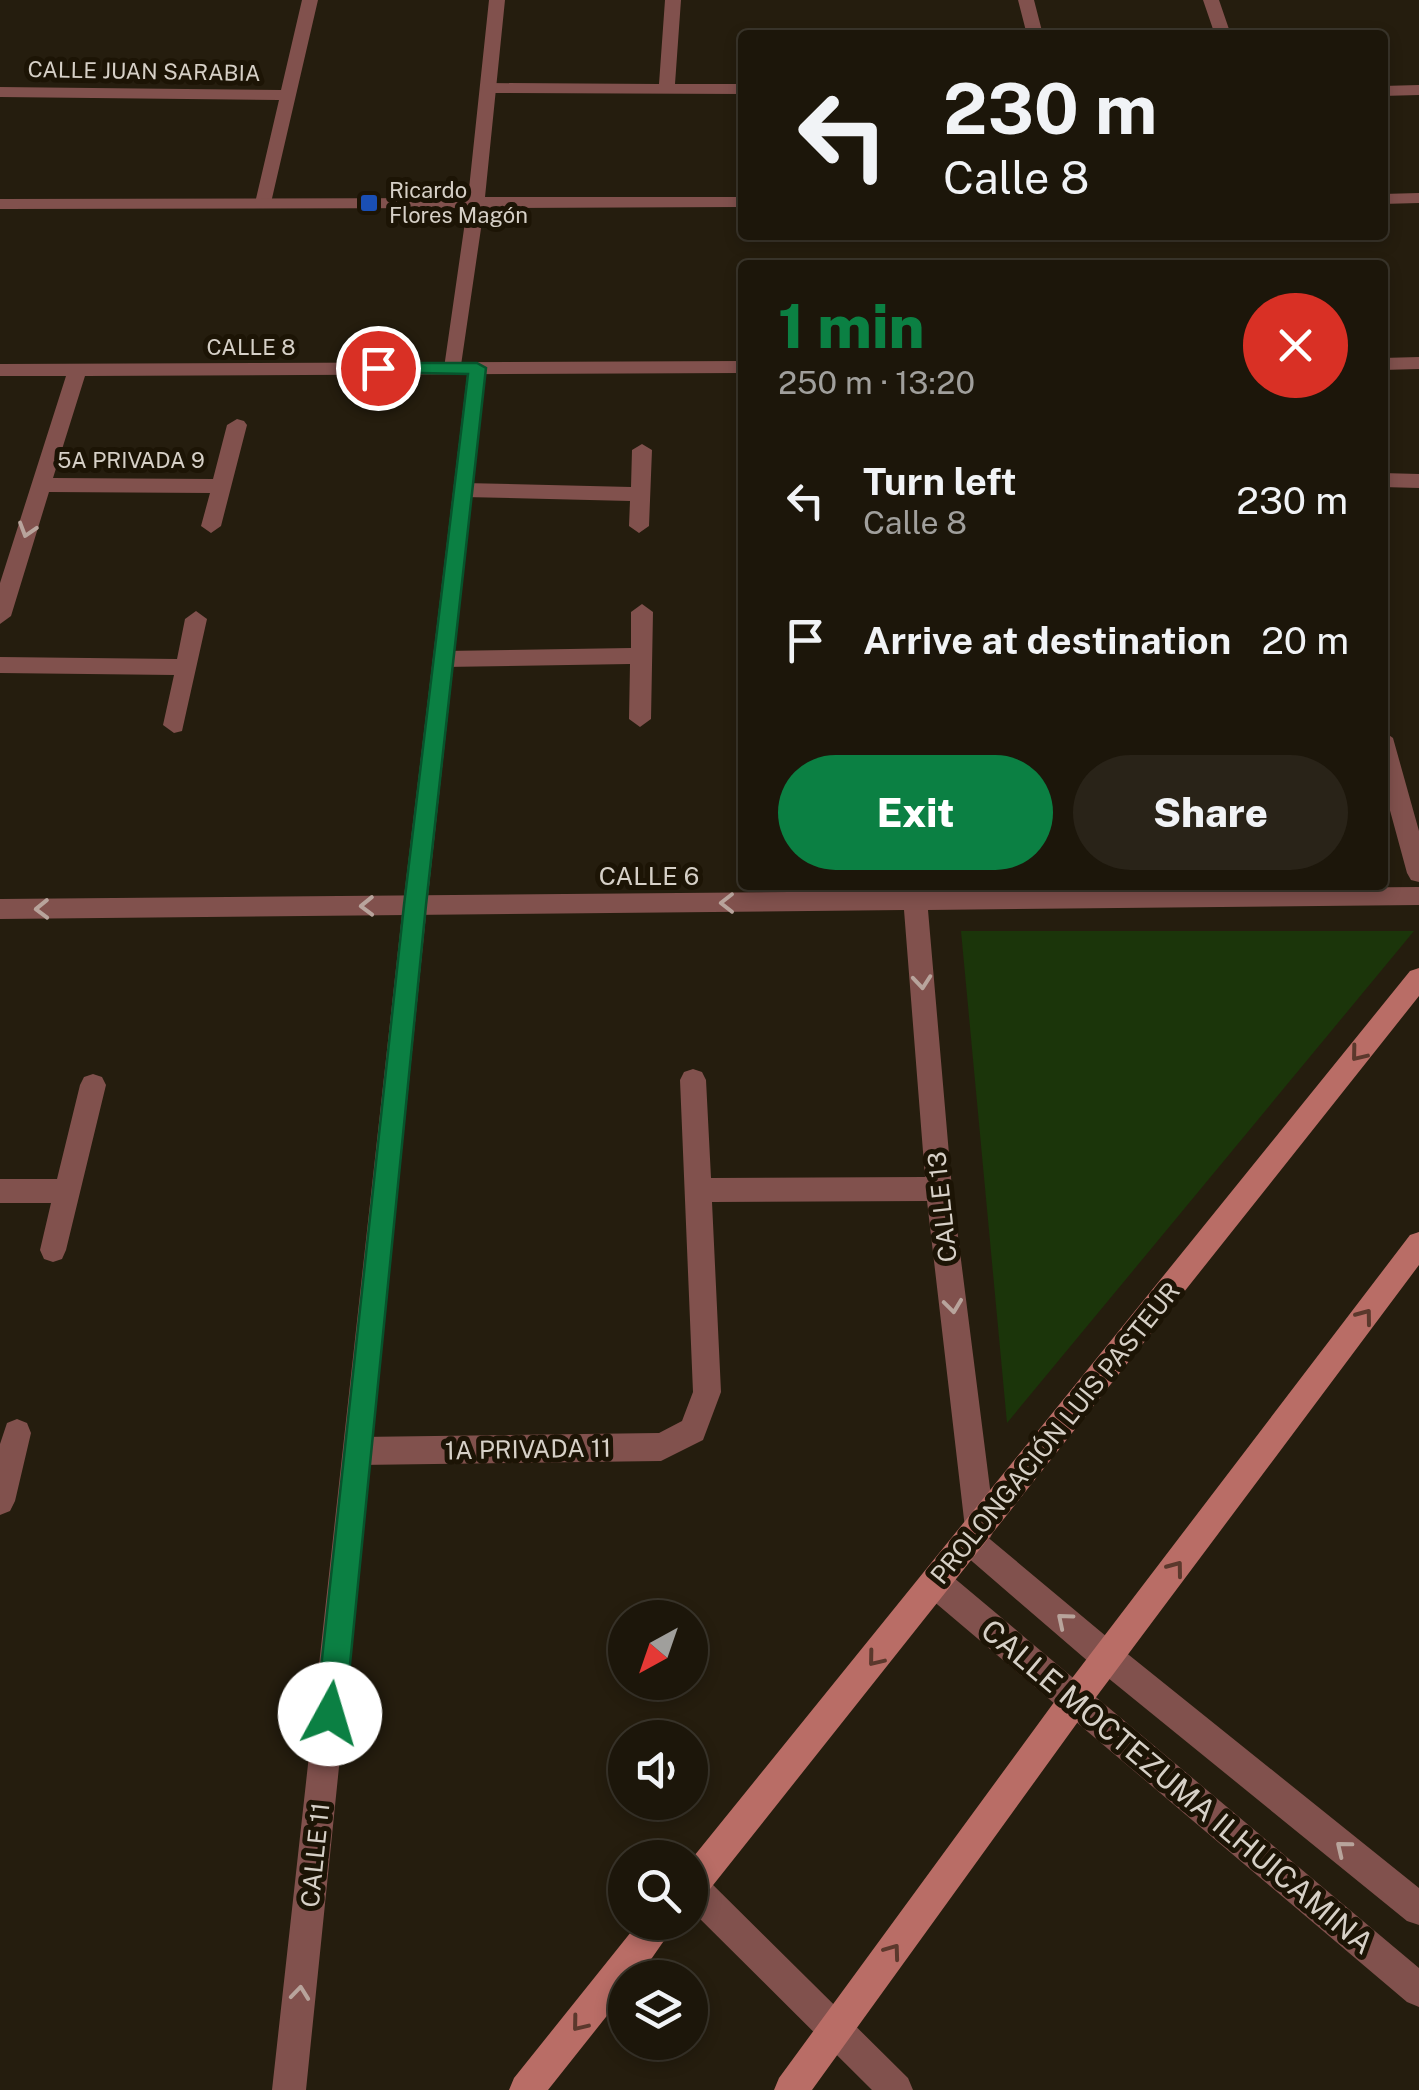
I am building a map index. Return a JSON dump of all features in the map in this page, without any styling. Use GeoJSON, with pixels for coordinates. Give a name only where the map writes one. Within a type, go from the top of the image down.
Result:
{"type":"FeatureCollection","features":[{"type":"Feature","properties":{"kind":"main road","name":"PROLONGACIÓN LUIS PASTEUR"},"geometry":{"type":"LineString","coordinates":[[708,1864],[1419,978]]}},
{"type":"Feature","properties":{"kind":"main road"},"geometry":{"type":"LineString","coordinates":[[791,2090],[1074,1701],[1419,1244]]}},
{"type":"Feature","properties":{"kind":"main road"},"geometry":{"type":"LineString","coordinates":[[526,2090],[647,1940]]}},
{"type":"Feature","properties":{"kind":"street"},"geometry":{"type":"LineString","coordinates":[[264,203],[310,0]]}},
{"type":"Feature","properties":{"kind":"street","name":"CALLE 11"},"geometry":{"type":"LineString","coordinates":[[289,2090],[360,1451],[415,905],[464,490],[465,368],[476,202],[497,0]]}},
{"type":"Feature","properties":{"kind":"street"},"geometry":{"type":"LineString","coordinates":[[667,88],[673,0]]}},
{"type":"Feature","properties":{"kind":"street"},"geometry":{"type":"LineString","coordinates":[[1026,0],[1034,30]]}},
{"type":"Feature","properties":{"kind":"street"},"geometry":{"type":"LineString","coordinates":[[1212,0],[1221,30]]}},
{"type":"Feature","properties":{"kind":"street"},"geometry":{"type":"LineString","coordinates":[[488,88],[738,88]]}},
{"type":"Feature","properties":{"kind":"street"},"geometry":{"type":"LineString","coordinates":[[1388,91],[1419,90]]}},
{"type":"Feature","properties":{"kind":"street","name":"CALLE JUAN SARABIA"},"geometry":{"type":"LineString","coordinates":[[0,92],[288,95]]}},
{"type":"Feature","properties":{"kind":"street"},"geometry":{"type":"LineString","coordinates":[[1388,198],[1419,198]]}},
{"type":"Feature","properties":{"kind":"street"},"geometry":{"type":"LineString","coordinates":[[0,204],[738,202]]}},
{"type":"Feature","properties":{"kind":"street"},"geometry":{"type":"LineString","coordinates":[[1388,364],[1419,364]]}},
{"type":"Feature","properties":{"kind":"street","name":"CALLE 8"},"geometry":{"type":"LineString","coordinates":[[0,370],[738,367]]}},
{"type":"Feature","properties":{"kind":"street"},"geometry":{"type":"LineString","coordinates":[[0,616],[77,370]]}},
{"type":"Feature","properties":{"kind":"street","name":"5A PRIVADA 9"},"geometry":{"type":"LineString","coordinates":[[212,526],[237,425]]}},
{"type":"Feature","properties":{"kind":"street"},"geometry":{"type":"LineString","coordinates":[[639,526],[642,450]]}},
{"type":"Feature","properties":{"kind":"street"},"geometry":{"type":"LineString","coordinates":[[1388,480],[1419,481]]}},
{"type":"Feature","properties":{"kind":"street","name":"5A PRIVADA 9"},"geometry":{"type":"LineString","coordinates":[[41,485],[222,486]]}},
{"type":"Feature","properties":{"kind":"street"},"geometry":{"type":"LineString","coordinates":[[464,490],[638,494]]}},
{"type":"Feature","properties":{"kind":"street"},"geometry":{"type":"LineString","coordinates":[[640,719],[642,612]]}},
{"type":"Feature","properties":{"kind":"street"},"geometry":{"type":"LineString","coordinates":[[174,725],[196,619]]}},
{"type":"Feature","properties":{"kind":"street"},"geometry":{"type":"LineString","coordinates":[[444,659],[640,656]]}},
{"type":"Feature","properties":{"kind":"street"},"geometry":{"type":"LineString","coordinates":[[0,665],[185,667]]}},
{"type":"Feature","properties":{"kind":"street"},"geometry":{"type":"LineString","coordinates":[[1388,760],[1419,873]]}},
{"type":"Feature","properties":{"kind":"street","name":"CALLE 6"},"geometry":{"type":"LineString","coordinates":[[0,909],[415,905],[915,893],[1419,896]]}},
{"type":"Feature","properties":{"kind":"street","name":"CALLE 13"},"geometry":{"type":"LineString","coordinates":[[915,893],[939,1190],[974,1534]]}},
{"type":"Feature","properties":{"kind":"street"},"geometry":{"type":"LineString","coordinates":[[693,1080],[698,1190],[939,1190]]}},
{"type":"Feature","properties":{"kind":"street"},"geometry":{"type":"LineString","coordinates":[[53,1250],[93,1085]]}},
{"type":"Feature","properties":{"kind":"street","name":"1A PRIVADA 11"},"geometry":{"type":"LineString","coordinates":[[360,1451],[661,1446],[693,1430],[707,1392],[698,1190]]}},
{"type":"Feature","properties":{"kind":"street"},"geometry":{"type":"LineString","coordinates":[[0,1191],[68,1191]]}},
{"type":"Feature","properties":{"kind":"street"},"geometry":{"type":"LineString","coordinates":[[0,1501],[17,1433]]}},
{"type":"Feature","properties":{"kind":"street","name":"CALLE MOCTEZUMA ILHUICAMINA"},"geometry":{"type":"LineString","coordinates":[[974,1534],[1108,1658],[1419,1909]]}},
{"type":"Feature","properties":{"kind":"street","name":"CALLE MOCTEZUMA ILHUICAMINA"},"geometry":{"type":"LineString","coordinates":[[936,1583],[1419,1990]]}},
{"type":"Feature","properties":{"kind":"street"},"geometry":{"type":"LineString","coordinates":[[708,1904],[896,2090]]}},
{"type":"Feature","properties":{"kind":"green space"},"geometry":{"type":"Polygon","coordinates":[[[961,931],[1414,931],[1007,1423],[961,931]]]}},
{"type":"Feature","properties":{"kind":"place","name":"Ricardo Flores Magón"},"geometry":{"type":"Point","coordinates":[369,203]}},
{"type":"Feature","properties":{"kind":"route"},"geometry":{"type":"LineString","coordinates":[[330,1714],[415,905],[477,368],[378,368]]}}]}
